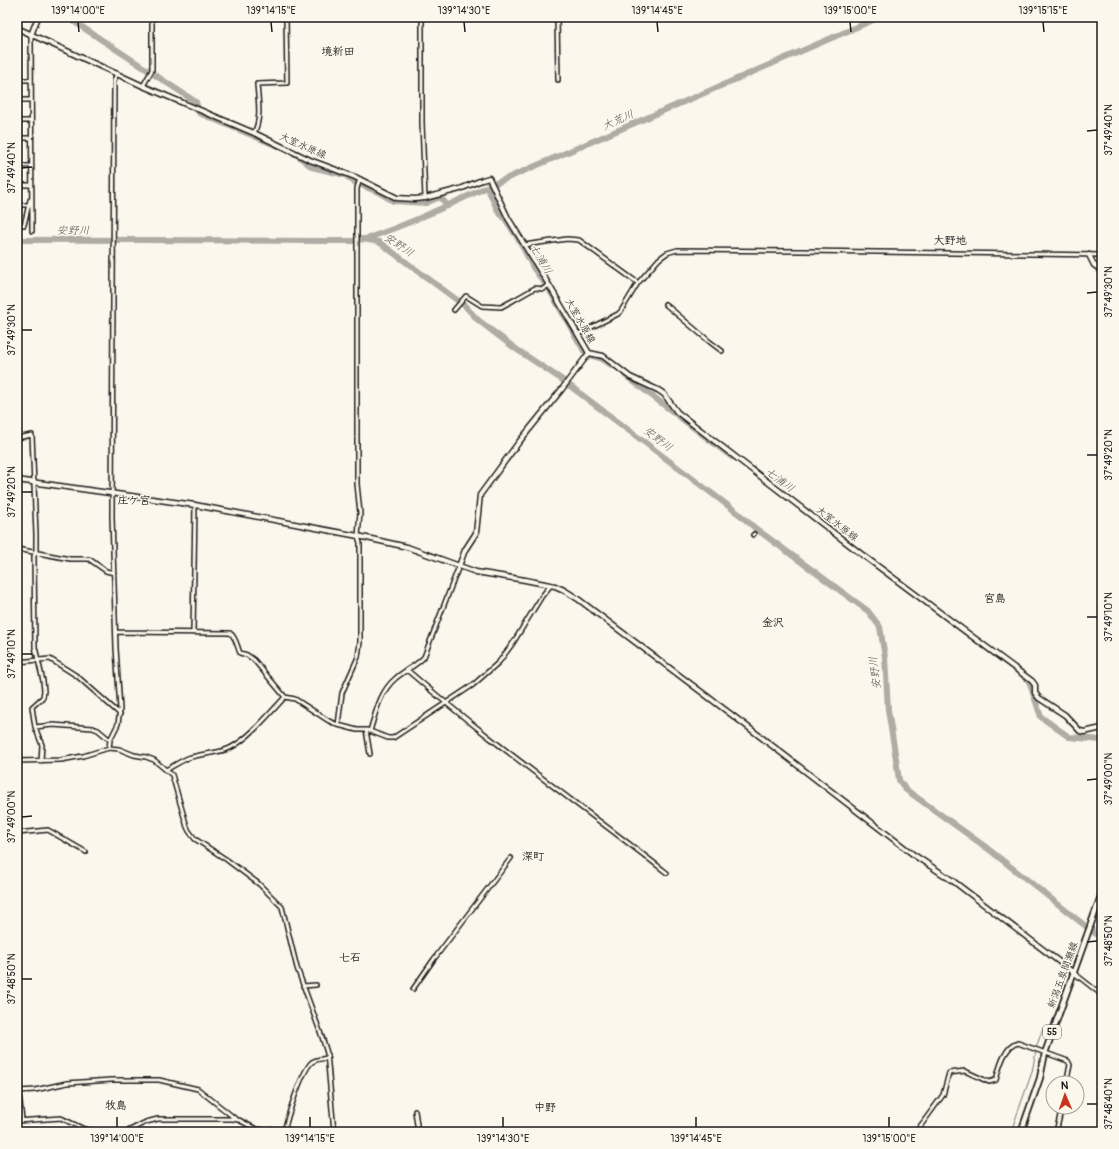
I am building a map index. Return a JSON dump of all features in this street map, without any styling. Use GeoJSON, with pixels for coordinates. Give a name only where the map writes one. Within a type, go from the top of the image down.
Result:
{"type":"FeatureCollection","features":[{"type":"Feature","properties":{"kind":"main road","name":"新潟五泉間瀬線"},"geometry":{"type":"LineString","coordinates":[[1021,1132],[1040,1078],[1045,1053],[1102,893]]}},
{"type":"Feature","properties":{"kind":"street"},"geometry":{"type":"LineString","coordinates":[[32,231],[31,35],[38,17]]}},
{"type":"Feature","properties":{"kind":"street"},"geometry":{"type":"LineString","coordinates":[[143,86],[152,70],[152,17]]}},
{"type":"Feature","properties":{"kind":"street"},"geometry":{"type":"LineString","coordinates":[[254,133],[258,126],[259,118],[258,84],[287,83],[286,17]]}},
{"type":"Feature","properties":{"kind":"street"},"geometry":{"type":"LineString","coordinates":[[422,17],[422,124],[425,198]]}},
{"type":"Feature","properties":{"kind":"street"},"geometry":{"type":"LineString","coordinates":[[557,17],[558,80]]}},
{"type":"Feature","properties":{"kind":"street","name":"大室水原線"},"geometry":{"type":"LineString","coordinates":[[17,28],[143,86],[254,133],[310,160],[359,180],[397,198],[425,198],[460,189],[489,178],[508,218],[550,284],[589,353],[603,356],[630,376],[664,394],[677,412],[860,553],[1032,681],[1039,698],[1065,715],[1080,731],[1084,732],[1102,728]]}},
{"type":"Feature","properties":{"kind":"street"},"geometry":{"type":"LineString","coordinates":[[109,748],[110,740],[118,724],[120,714],[116,648],[112,494],[114,81],[117,73]]}},
{"type":"Feature","properties":{"kind":"street"},"geometry":{"type":"LineString","coordinates":[[17,80],[31,80]]}},
{"type":"Feature","properties":{"kind":"street"},"geometry":{"type":"LineString","coordinates":[[17,100],[31,100]]}},
{"type":"Feature","properties":{"kind":"street"},"geometry":{"type":"LineString","coordinates":[[17,121],[31,121]]}},
{"type":"Feature","properties":{"kind":"street"},"geometry":{"type":"LineString","coordinates":[[17,138],[31,138]]}},
{"type":"Feature","properties":{"kind":"street"},"geometry":{"type":"LineString","coordinates":[[17,166],[31,166]]}},
{"type":"Feature","properties":{"kind":"street"},"geometry":{"type":"LineString","coordinates":[[338,725],[342,693],[360,651],[360,543],[358,536],[360,513],[357,484],[357,232],[359,180]]}},
{"type":"Feature","properties":{"kind":"street"},"geometry":{"type":"LineString","coordinates":[[17,185],[31,185]]}},
{"type":"Feature","properties":{"kind":"street"},"geometry":{"type":"LineString","coordinates":[[17,224],[24,225],[31,194]]}},
{"type":"Feature","properties":{"kind":"street"},"geometry":{"type":"LineString","coordinates":[[17,205],[29,205]]}},
{"type":"Feature","properties":{"kind":"street"},"geometry":{"type":"LineString","coordinates":[[524,244],[567,239],[579,240],[638,283]]}},
{"type":"Feature","properties":{"kind":"street"},"geometry":{"type":"LineString","coordinates":[[578,334],[618,314],[638,283],[663,256],[677,250],[1102,255]]}},
{"type":"Feature","properties":{"kind":"street"},"geometry":{"type":"LineString","coordinates":[[1089,255],[1094,265],[1102,271]]}},
{"type":"Feature","properties":{"kind":"street"},"geometry":{"type":"LineString","coordinates":[[455,309],[466,296],[482,306],[501,306],[535,288],[543,289],[550,284]]}},
{"type":"Feature","properties":{"kind":"street"},"geometry":{"type":"LineString","coordinates":[[665,304],[722,351]]}},
{"type":"Feature","properties":{"kind":"street"},"geometry":{"type":"LineString","coordinates":[[370,754],[368,730],[380,699],[390,684],[397,677],[420,662],[424,657],[465,550],[476,533],[480,496],[519,442],[589,353]]}},
{"type":"Feature","properties":{"kind":"street"},"geometry":{"type":"LineString","coordinates":[[17,438],[32,435],[36,552],[34,556],[35,647],[44,681],[43,698],[32,707],[35,727],[42,745],[41,761]]}},
{"type":"Feature","properties":{"kind":"street"},"geometry":{"type":"LineString","coordinates":[[17,480],[195,505],[358,536],[407,547],[476,572],[551,585],[564,590],[744,724],[914,856],[953,881],[1102,995]]}},
{"type":"Feature","properties":{"kind":"street"},"geometry":{"type":"LineString","coordinates":[[193,633],[195,505]]}},
{"type":"Feature","properties":{"kind":"street"},"geometry":{"type":"LineString","coordinates":[[17,549],[70,559],[89,559],[106,572],[114,573]]}},
{"type":"Feature","properties":{"kind":"street"},"geometry":{"type":"LineString","coordinates":[[116,632],[221,632],[232,635],[240,653],[247,655],[254,660],[285,697],[295,700],[338,725],[357,730],[368,730],[388,738],[393,738],[473,685],[499,662],[513,643],[542,596],[551,585]]}},
{"type":"Feature","properties":{"kind":"street"},"geometry":{"type":"LineString","coordinates":[[17,662],[50,659],[77,676],[120,714]]}},
{"type":"Feature","properties":{"kind":"street"},"geometry":{"type":"LineString","coordinates":[[407,670],[444,703],[558,792],[667,873]]}},
{"type":"Feature","properties":{"kind":"street"},"geometry":{"type":"LineString","coordinates":[[166,770],[188,758],[210,754],[232,747],[275,709],[285,697]]}},
{"type":"Feature","properties":{"kind":"street"},"geometry":{"type":"LineString","coordinates":[[35,727],[53,725],[93,728],[98,730],[110,740]]}},
{"type":"Feature","properties":{"kind":"street"},"geometry":{"type":"LineString","coordinates":[[17,761],[61,760],[83,756],[109,748],[119,749],[134,755],[154,760],[172,776],[189,832],[195,839],[227,860],[259,884],[282,907],[292,953],[322,1037],[327,1058],[334,1132]]}},
{"type":"Feature","properties":{"kind":"street"},"geometry":{"type":"LineString","coordinates":[[17,833],[48,830],[86,852]]}},
{"type":"Feature","properties":{"kind":"street"},"geometry":{"type":"LineString","coordinates":[[413,989],[511,858]]}},
{"type":"Feature","properties":{"kind":"street"},"geometry":{"type":"LineString","coordinates":[[303,986],[316,985]]}},
{"type":"Feature","properties":{"kind":"street"},"geometry":{"type":"LineString","coordinates":[[916,1132],[943,1095],[949,1073],[965,1071],[989,1082],[993,1082],[996,1080],[1003,1057],[1015,1044],[1068,1061],[1070,1063],[1068,1075]]}},
{"type":"Feature","properties":{"kind":"street"},"geometry":{"type":"LineString","coordinates":[[284,1130],[300,1081],[309,1064],[313,1061],[327,1058]]}},
{"type":"Feature","properties":{"kind":"street"},"geometry":{"type":"LineString","coordinates":[[17,1074],[22,1120]]}},
{"type":"Feature","properties":{"kind":"street"},"geometry":{"type":"LineString","coordinates":[[19,1091],[35,1090],[67,1083],[111,1080],[159,1080],[198,1089],[237,1120],[256,1129],[297,1132]]}},
{"type":"Feature","properties":{"kind":"street"},"geometry":{"type":"LineString","coordinates":[[415,1111],[418,1132]]}},
{"type":"Feature","properties":{"kind":"street"},"geometry":{"type":"LineString","coordinates":[[1056,1132],[1060,1115]]}},
{"type":"Feature","properties":{"kind":"street"},"geometry":{"type":"LineString","coordinates":[[17,1121],[61,1118],[97,1132]]}},
{"type":"Feature","properties":{"kind":"street"},"geometry":{"type":"LineString","coordinates":[[126,1132],[146,1122],[158,1119],[237,1120]]}},
{"type":"Feature","properties":{"kind":"waterway"},"geometry":{"type":"LineString","coordinates":[[67,17],[196,102],[199,113],[294,153],[312,167],[345,175],[354,182],[378,192],[393,201],[426,203],[440,197],[448,206]]}},
{"type":"Feature","properties":{"kind":"waterway","name":"大荒川"},"geometry":{"type":"LineString","coordinates":[[365,239],[427,215],[487,187],[880,17]]}},
{"type":"Feature","properties":{"kind":"waterway","name":"七浦川"},"geometry":{"type":"LineString","coordinates":[[487,187],[499,213],[504,217],[519,240],[534,269],[549,289],[584,351],[589,355],[600,358],[613,366]]}},
{"type":"Feature","properties":{"kind":"waterway","name":"安野川"},"geometry":{"type":"LineString","coordinates":[[17,240],[353,241],[363,239],[379,242],[465,306],[478,320],[516,349],[561,379],[739,514],[755,528],[868,611],[880,627],[885,657],[888,710],[899,780],[905,789],[987,848],[1102,939]]}},
{"type":"Feature","properties":{"kind":"waterway","name":"七浦川"},"geometry":{"type":"LineString","coordinates":[[625,375],[732,457]]}},
{"type":"Feature","properties":{"kind":"waterway","name":"七浦川"},"geometry":{"type":"LineString","coordinates":[[1024,677],[1029,681],[1041,717],[1069,737],[1102,739]]}},
{"type":"Feature","properties":{"kind":"waterway"},"geometry":{"type":"LineString","coordinates":[[1036,1048],[1043,1028]]}},
{"type":"Feature","properties":{"kind":"waterway"},"geometry":{"type":"LineString","coordinates":[[1006,1132],[1012,1128],[1014,1123],[1032,1072],[1036,1051]]}},
{"type":"Feature","properties":{"kind":"district","name":"境新田"},"geometry":{"type":"Point","coordinates":[338,51]}},
{"type":"Feature","properties":{"kind":"district","name":"大野地"},"geometry":{"type":"Point","coordinates":[950,240]}},
{"type":"Feature","properties":{"kind":"district","name":"庄ケ宮"},"geometry":{"type":"Point","coordinates":[134,500]}},
{"type":"Feature","properties":{"kind":"district","name":"宮島"},"geometry":{"type":"Point","coordinates":[995,598]}},
{"type":"Feature","properties":{"kind":"district","name":"金沢"},"geometry":{"type":"Point","coordinates":[773,622]}},
{"type":"Feature","properties":{"kind":"district","name":"深町"},"geometry":{"type":"Point","coordinates":[533,856]}},
{"type":"Feature","properties":{"kind":"district","name":"七石"},"geometry":{"type":"Point","coordinates":[350,957]}},
{"type":"Feature","properties":{"kind":"district","name":"牧島"},"geometry":{"type":"Point","coordinates":[116,1105]}},
{"type":"Feature","properties":{"kind":"district","name":"中野"},"geometry":{"type":"Point","coordinates":[545,1107]}}]}
